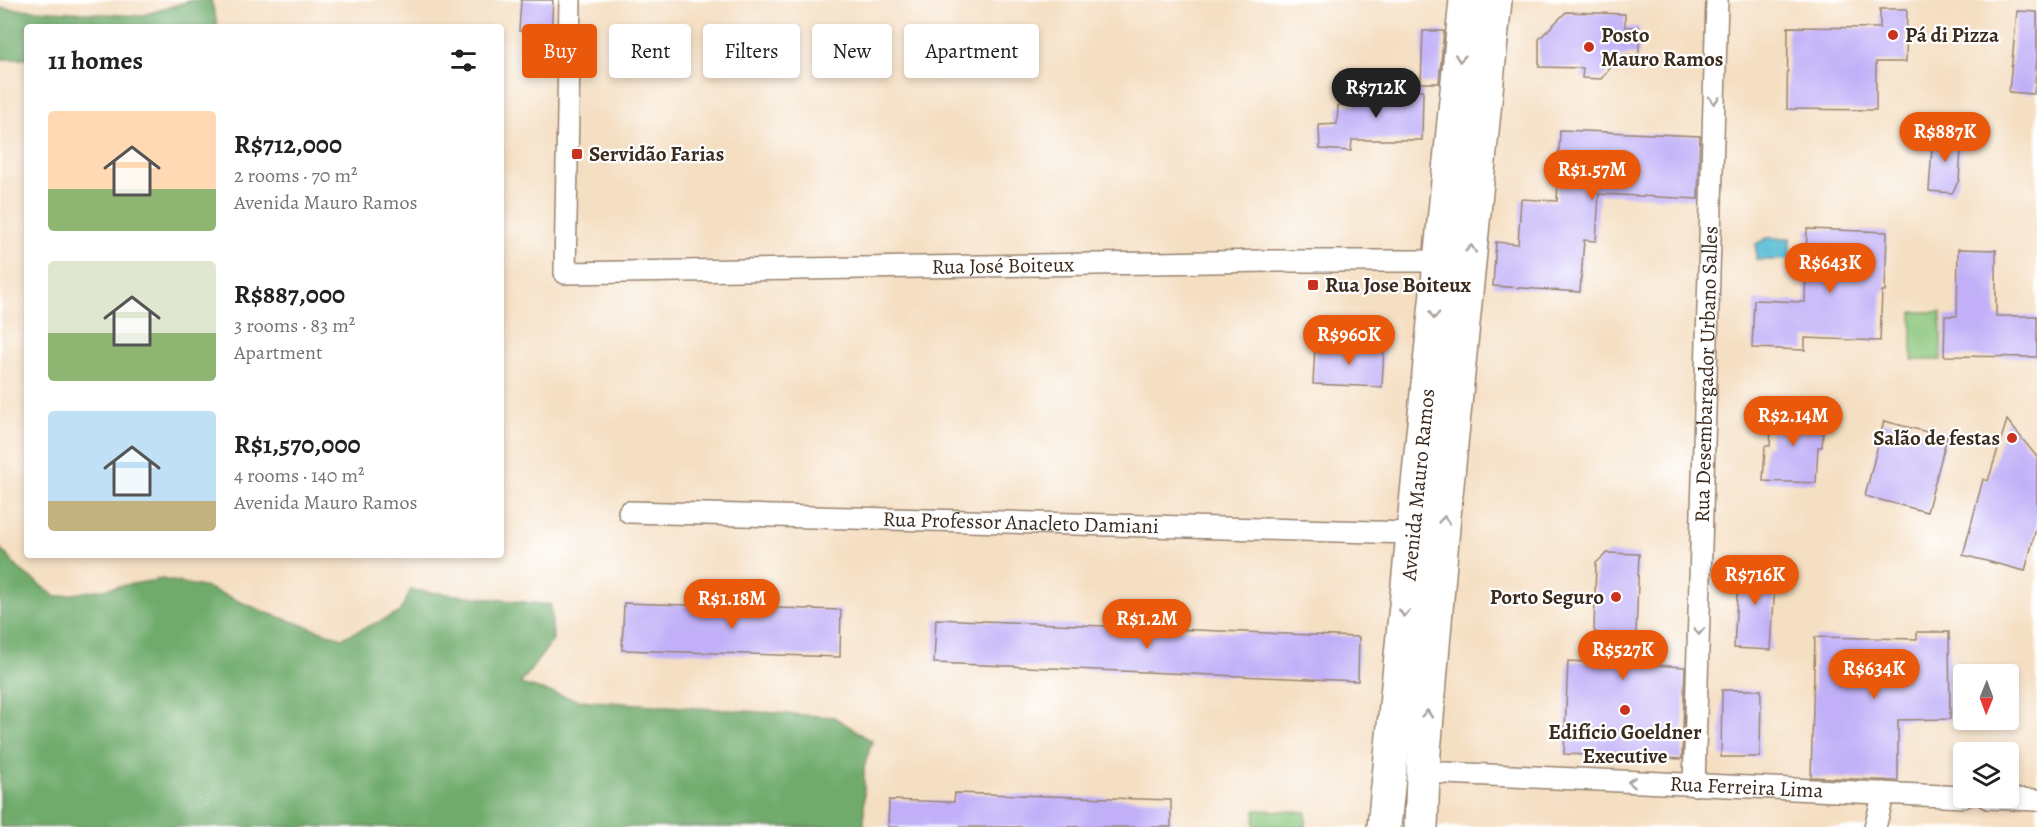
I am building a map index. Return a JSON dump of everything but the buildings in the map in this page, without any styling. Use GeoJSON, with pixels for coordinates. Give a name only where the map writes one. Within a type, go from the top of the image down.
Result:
{"type":"FeatureCollection","features":[{"type":"Feature","properties":{"kind":"main road","name":"Avenida Mauro Ramos"},"geometry":{"type":"LineString","coordinates":[[1384,827],[1466,0]]}},
{"type":"Feature","properties":{"kind":"main road","name":"Avenida Mauro Ramos"},"geometry":{"type":"LineString","coordinates":[[1421,827],[1423,772],[1444,514],[1495,0]]}},
{"type":"Feature","properties":{"kind":"main road"},"geometry":{"type":"LineString","coordinates":[[1388,771],[1423,772]]}},
{"type":"Feature","properties":{"kind":"street","name":"Rua José Boiteux"},"geometry":{"type":"LineString","coordinates":[[570,0],[565,273],[1269,261],[1440,261]]}},
{"type":"Feature","properties":{"kind":"street","name":"Rua Desembargador Urbano Salles"},"geometry":{"type":"LineString","coordinates":[[1694,784],[1717,0]]}},
{"type":"Feature","properties":{"kind":"street","name":"Rua Professor Anacleto Damiani"},"geometry":{"type":"LineString","coordinates":[[629,512],[1412,532]]}},
{"type":"Feature","properties":{"kind":"street","name":"Rua Ferreira Lima"},"geometry":{"type":"LineString","coordinates":[[1423,772],[1953,796]]}},
{"type":"Feature","properties":{"kind":"street"},"geometry":{"type":"LineString","coordinates":[[1875,827],[1884,793]]}},
{"type":"Feature","properties":{"kind":"street"},"geometry":{"type":"LineString","coordinates":[[2019,799],[2037,800]]}},
{"type":"Feature","properties":{"kind":"green space"},"geometry":{"type":"Polygon","coordinates":[[[193,0],[211,0],[217,24],[24,24],[24,59],[0,59],[0,8],[140,16],[193,0]]]}},
{"type":"Feature","properties":{"kind":"green space"},"geometry":{"type":"Polygon","coordinates":[[[1912,312],[1941,312],[1941,360],[1912,360],[1912,312]]]}},
{"type":"Feature","properties":{"kind":"green space"},"geometry":{"type":"Polygon","coordinates":[[[0,548],[18,568],[56,597],[162,579],[208,588],[267,613],[342,638],[399,613],[411,590],[551,605],[553,640],[520,684],[578,700],[834,717],[872,741],[864,767],[864,827],[0,827],[0,548]]]}},
{"type":"Feature","properties":{"kind":"green space"},"geometry":{"type":"Polygon","coordinates":[[[1255,810],[1306,812],[1306,827],[1254,827],[1255,810]]]}},
{"type":"Feature","properties":{"kind":"water"},"geometry":{"type":"Polygon","coordinates":[[[1767,238],[1790,238],[1790,260],[1756,260],[1756,244],[1767,238]]]}},
{"type":"Feature","properties":{"kind":"place","name":"Pá di Pizza"},"geometry":{"type":"Point","coordinates":[1893,35]}},
{"type":"Feature","properties":{"kind":"place","name":"Posto Mauro Ramos"},"geometry":{"type":"Point","coordinates":[1589,47]}},
{"type":"Feature","properties":{"kind":"place","name":"Servidão Farias"},"geometry":{"type":"Point","coordinates":[577,154]}},
{"type":"Feature","properties":{"kind":"place","name":"Rua Jose Boiteux"},"geometry":{"type":"Point","coordinates":[1313,285]}},
{"type":"Feature","properties":{"kind":"place","name":"Salão de festas"},"geometry":{"type":"Point","coordinates":[2012,438]}},
{"type":"Feature","properties":{"kind":"place","name":"Porto Seguro"},"geometry":{"type":"Point","coordinates":[1616,597]}},
{"type":"Feature","properties":{"kind":"place","name":"Edifício Goeldner Executive"},"geometry":{"type":"Point","coordinates":[1625,710]}}]}
